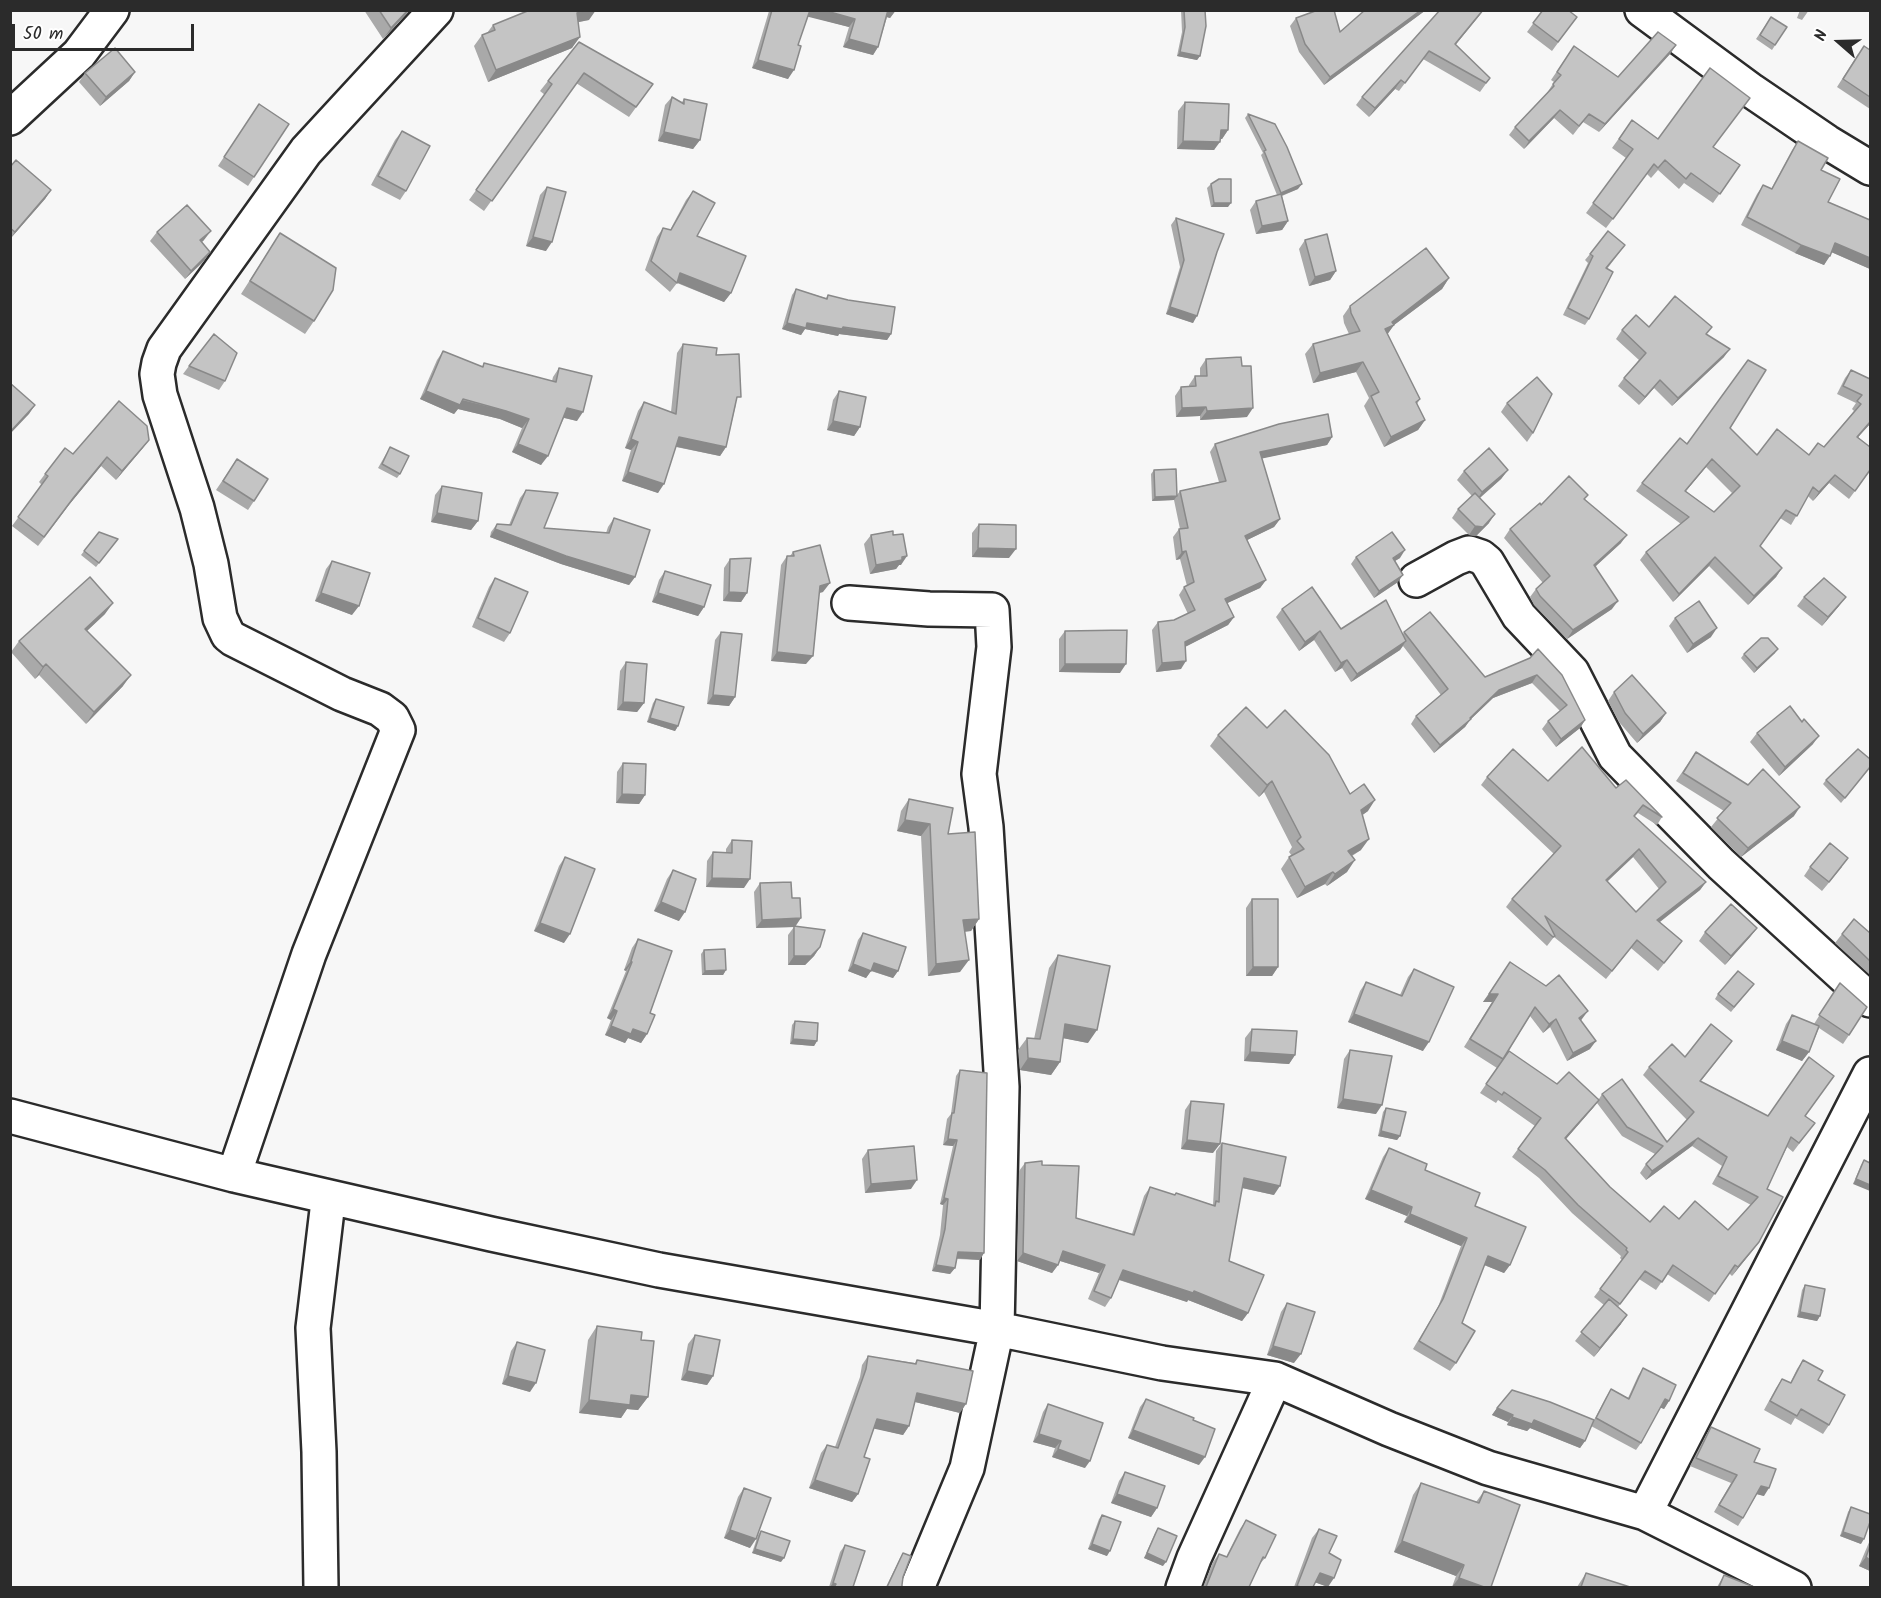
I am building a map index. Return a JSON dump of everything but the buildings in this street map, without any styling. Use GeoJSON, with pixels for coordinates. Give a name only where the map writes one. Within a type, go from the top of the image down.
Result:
{"type":"FeatureCollection","features":[{"type":"Feature","properties":{"kind":"street"},"geometry":{"type":"LineString","coordinates":[[10,118],[79,54],[112,10]]}},
{"type":"Feature","properties":{"kind":"street"},"geometry":{"type":"LineString","coordinates":[[234,1175],[309,954],[398,730],[392,718],[380,709],[342,694],[233,639],[228,634],[220,618],[211,564],[197,508],[160,395],[157,374],[164,349],[306,151],[436,10]]}},
{"type":"Feature","properties":{"kind":"street"},"geometry":{"type":"LineString","coordinates":[[1642,10],[1761,98],[1870,168]]}},
{"type":"Feature","properties":{"kind":"street"},"geometry":{"type":"LineString","coordinates":[[1416,580],[1455,558],[1469,553],[1487,562],[1519,616],[1572,672],[1615,756],[1721,864],[1870,1000]]}},
{"type":"Feature","properties":{"kind":"street"},"geometry":{"type":"LineString","coordinates":[[849,603],[929,609],[992,610],[994,647],[979,774],[986,827],[1002,1087],[996,1329],[967,1468],[917,1587]]}},
{"type":"Feature","properties":{"kind":"street"},"geometry":{"type":"LineString","coordinates":[[1645,1513],[1870,1074]]}},
{"type":"Feature","properties":{"kind":"street"},"geometry":{"type":"LineString","coordinates":[[10,1116],[234,1175],[659,1270],[996,1329],[1162,1363],[1275,1379],[1389,1429],[1488,1468],[1645,1513],[1794,1587]]}},
{"type":"Feature","properties":{"kind":"street"},"geometry":{"type":"LineString","coordinates":[[321,1587],[319,1452],[313,1328],[327,1210]]}},
{"type":"Feature","properties":{"kind":"street"},"geometry":{"type":"LineString","coordinates":[[1183,1587],[1275,1379]]}}]}
